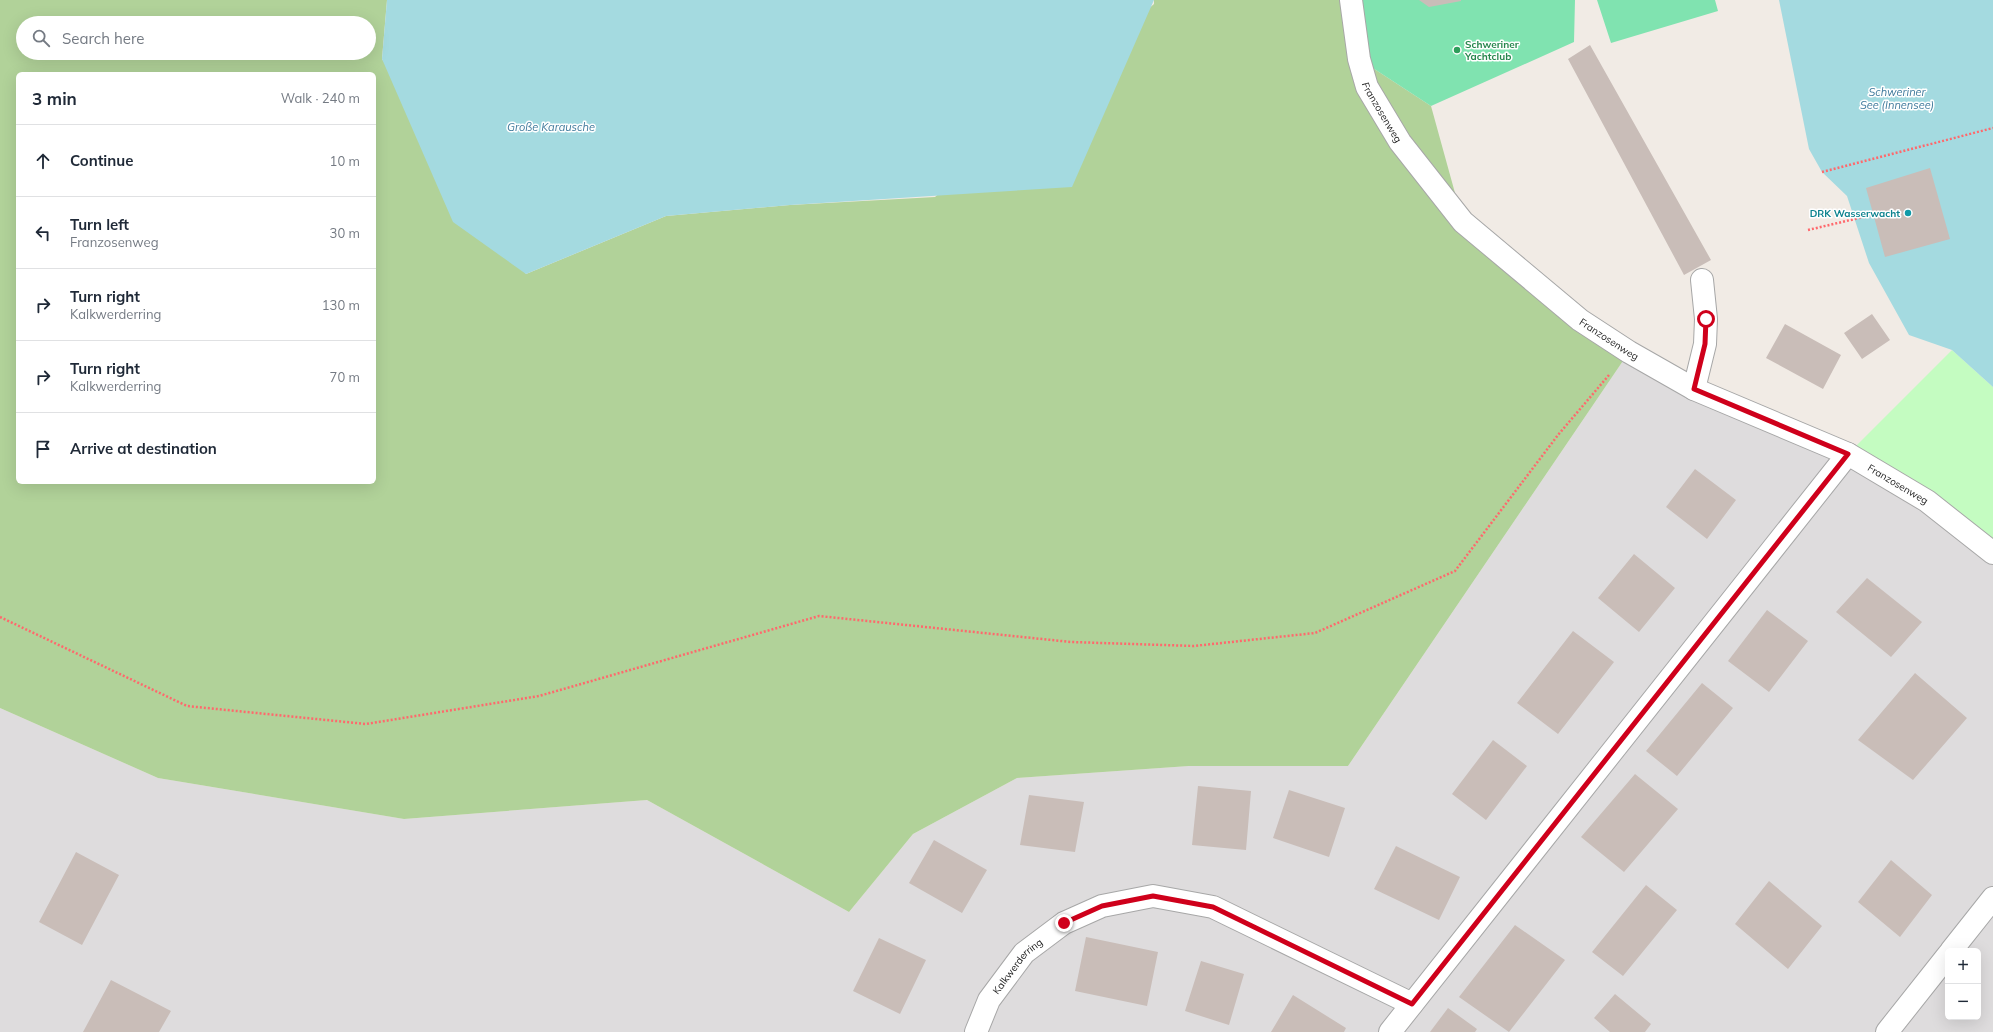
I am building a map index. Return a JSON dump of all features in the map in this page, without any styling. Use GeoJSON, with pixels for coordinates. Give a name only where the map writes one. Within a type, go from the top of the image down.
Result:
{"type":"FeatureCollection","features":[{"type":"Feature","properties":{"kind":"street","name":"Franzosenweg"},"geometry":{"type":"LineString","coordinates":[[1351,0],[1359,59],[1367,87],[1400,142],[1463,222],[1580,320],[1629,352],[1694,389],[1848,454],[1927,501],[1993,553]]}},
{"type":"Feature","properties":{"kind":"street"},"geometry":{"type":"LineString","coordinates":[[1694,389],[1705,344],[1706,319],[1702,280]]}},
{"type":"Feature","properties":{"kind":"street"},"geometry":{"type":"LineString","coordinates":[[1390,1032],[1848,454]]}},
{"type":"Feature","properties":{"kind":"street","name":"Kalkwerderring"},"geometry":{"type":"LineString","coordinates":[[976,1032],[989,1000],[1024,953],[1064,923],[1102,906],[1153,896],[1213,907],[1412,1004]]}},
{"type":"Feature","properties":{"kind":"street"},"geometry":{"type":"LineString","coordinates":[[1953,948],[1993,898]]}},
{"type":"Feature","properties":{"kind":"street"},"geometry":{"type":"LineString","coordinates":[[1887,1032],[1945,958]]}},
{"type":"Feature","properties":{"kind":"path"},"geometry":{"type":"LineString","coordinates":[[1822,172],[1993,128]]}},
{"type":"Feature","properties":{"kind":"path"},"geometry":{"type":"LineString","coordinates":[[1808,230],[1876,214]]}},
{"type":"Feature","properties":{"kind":"path"},"geometry":{"type":"LineString","coordinates":[[0,617],[187,706],[366,724],[539,696],[819,616],[1071,642],[1194,646],[1314,633],[1454,571],[1558,435],[1629,352]]}},
{"type":"Feature","properties":{"kind":"shaded area"},"geometry":{"type":"Polygon","coordinates":[[[1629,352],[1848,454],[1993,553],[1993,1032],[0,1032],[0,708],[158,778],[404,819],[647,800],[849,912],[913,834],[1017,778],[1189,766],[1348,766],[1629,352]]]}},
{"type":"Feature","properties":{"kind":"green space"},"geometry":{"type":"Polygon","coordinates":[[[0,0],[387,0],[382,59],[526,274],[666,216],[790,205],[935,197],[1154,4],[1154,0],[1351,0],[1359,59],[1431,106],[1463,222],[1629,352],[1348,766],[1189,766],[1017,778],[913,834],[849,912],[647,800],[404,819],[158,778],[0,708],[0,0]]]}},
{"type":"Feature","properties":{"kind":"green space","name":"Schweriner Yachtclub"},"geometry":{"type":"Polygon","coordinates":[[[1351,0],[1575,0],[1574,42],[1431,106],[1359,59],[1351,0]]]}},
{"type":"Feature","properties":{"kind":"green space"},"geometry":{"type":"Polygon","coordinates":[[[1597,0],[1715,0],[1718,11],[1611,43],[1597,0]]]}},
{"type":"Feature","properties":{"kind":"green space"},"geometry":{"type":"Polygon","coordinates":[[[1952,350],[1993,387],[1993,553],[1848,454],[1952,350]]]}},
{"type":"Feature","properties":{"kind":"water","name":"Große Karausche"},"geometry":{"type":"Polygon","coordinates":[[[387,0],[1154,0],[1072,187],[790,205],[666,216],[526,274],[453,222],[382,59],[387,0]]]}},
{"type":"Feature","properties":{"kind":"water","name":"Schweriner See (Innensee)"},"geometry":{"type":"Polygon","coordinates":[[[1779,0],[1993,0],[1993,387],[1952,350],[1909,335],[1869,263],[1847,196],[1822,172],[1809,149],[1779,0]]]}},
{"type":"Feature","properties":{"kind":"building"},"geometry":{"type":"Polygon","coordinates":[[[1419,0],[1461,0],[1461,1],[1429,7],[1419,0]]]}},
{"type":"Feature","properties":{"kind":"building"},"geometry":{"type":"Polygon","coordinates":[[[1590,45],[1711,260],[1684,275],[1568,59],[1590,45]]]}},
{"type":"Feature","properties":{"kind":"building","name":"DRK Wasserwacht"},"geometry":{"type":"Polygon","coordinates":[[[1930,168],[1950,239],[1885,257],[1866,188],[1930,168]]]}},
{"type":"Feature","properties":{"kind":"building"},"geometry":{"type":"Polygon","coordinates":[[[1872,314],[1890,340],[1862,359],[1844,333],[1872,314]]]}},
{"type":"Feature","properties":{"kind":"building"},"geometry":{"type":"Polygon","coordinates":[[[1785,324],[1841,355],[1823,389],[1766,358],[1785,324]]]}},
{"type":"Feature","properties":{"kind":"building"},"geometry":{"type":"Polygon","coordinates":[[[1695,469],[1736,500],[1707,539],[1666,507],[1695,469]]]}},
{"type":"Feature","properties":{"kind":"building"},"geometry":{"type":"Polygon","coordinates":[[[1634,554],[1675,588],[1639,632],[1598,598],[1634,554]]]}},
{"type":"Feature","properties":{"kind":"building"},"geometry":{"type":"Polygon","coordinates":[[[1867,578],[1922,622],[1891,657],[1836,612],[1867,578]]]}},
{"type":"Feature","properties":{"kind":"building"},"geometry":{"type":"Polygon","coordinates":[[[1767,610],[1808,641],[1769,692],[1728,661],[1767,610]]]}},
{"type":"Feature","properties":{"kind":"building"},"geometry":{"type":"Polygon","coordinates":[[[1573,631],[1614,662],[1558,734],[1517,703],[1573,631]]]}},
{"type":"Feature","properties":{"kind":"building"},"geometry":{"type":"Polygon","coordinates":[[[1915,673],[1967,718],[1913,780],[1858,740],[1915,673]]]}},
{"type":"Feature","properties":{"kind":"building"},"geometry":{"type":"Polygon","coordinates":[[[1702,683],[1733,708],[1677,776],[1646,751],[1702,683]]]}},
{"type":"Feature","properties":{"kind":"building"},"geometry":{"type":"Polygon","coordinates":[[[1493,740],[1527,766],[1486,820],[1452,794],[1493,740]]]}},
{"type":"Feature","properties":{"kind":"building"},"geometry":{"type":"Polygon","coordinates":[[[1635,774],[1678,809],[1624,872],[1581,837],[1635,774]]]}},
{"type":"Feature","properties":{"kind":"building"},"geometry":{"type":"Polygon","coordinates":[[[1198,786],[1251,791],[1246,850],[1192,845],[1198,786]]]}},
{"type":"Feature","properties":{"kind":"building"},"geometry":{"type":"Polygon","coordinates":[[[1289,790],[1345,808],[1329,857],[1273,838],[1289,790]]]}},
{"type":"Feature","properties":{"kind":"building"},"geometry":{"type":"Polygon","coordinates":[[[1029,795],[1084,802],[1075,852],[1020,845],[1029,795]]]}},
{"type":"Feature","properties":{"kind":"building"},"geometry":{"type":"Polygon","coordinates":[[[934,840],[987,870],[962,913],[909,883],[934,840]]]}},
{"type":"Feature","properties":{"kind":"building"},"geometry":{"type":"Polygon","coordinates":[[[1396,846],[1460,877],[1439,920],[1374,889],[1396,846]]]}},
{"type":"Feature","properties":{"kind":"building"},"geometry":{"type":"Polygon","coordinates":[[[76,852],[119,875],[82,945],[39,922],[76,852]]]}},
{"type":"Feature","properties":{"kind":"building"},"geometry":{"type":"Polygon","coordinates":[[[1891,860],[1932,895],[1900,937],[1858,902],[1891,860]]]}},
{"type":"Feature","properties":{"kind":"building"},"geometry":{"type":"Polygon","coordinates":[[[1769,881],[1822,926],[1788,969],[1735,924],[1769,881]]]}},
{"type":"Feature","properties":{"kind":"building"},"geometry":{"type":"Polygon","coordinates":[[[1646,885],[1677,910],[1623,976],[1592,952],[1646,885]]]}},
{"type":"Feature","properties":{"kind":"building"},"geometry":{"type":"Polygon","coordinates":[[[1515,925],[1565,960],[1509,1032],[1459,997],[1515,925]]]}},
{"type":"Feature","properties":{"kind":"building"},"geometry":{"type":"Polygon","coordinates":[[[1086,937],[1158,952],[1147,1006],[1075,991],[1086,937]]]}},
{"type":"Feature","properties":{"kind":"building"},"geometry":{"type":"Polygon","coordinates":[[[879,938],[926,960],[900,1014],[853,991],[879,938]]]}},
{"type":"Feature","properties":{"kind":"building"},"geometry":{"type":"Polygon","coordinates":[[[1201,961],[1244,974],[1229,1025],[1185,1011],[1201,961]]]}},
{"type":"Feature","properties":{"kind":"building"},"geometry":{"type":"Polygon","coordinates":[[[111,980],[171,1011],[159,1032],[83,1032],[111,980]]]}},
{"type":"Feature","properties":{"kind":"building"},"geometry":{"type":"Polygon","coordinates":[[[1615,994],[1651,1024],[1645,1032],[1610,1032],[1594,1018],[1615,994]]]}},
{"type":"Feature","properties":{"kind":"building"},"geometry":{"type":"Polygon","coordinates":[[[1293,995],[1346,1028],[1344,1032],[1271,1032],[1293,995]]]}},
{"type":"Feature","properties":{"kind":"building"},"geometry":{"type":"Polygon","coordinates":[[[1448,1008],[1477,1029],[1475,1032],[1430,1032],[1448,1008]]]}},
{"type":"Feature","properties":{"kind":"place","name":"Schweriner Yachtclub"},"geometry":{"type":"Point","coordinates":[1457,50]}},
{"type":"Feature","properties":{"kind":"place","name":"DRK Wasserwacht"},"geometry":{"type":"Point","coordinates":[1908,213]}},
{"type":"Feature","properties":{"kind":"route"},"geometry":{"type":"LineString","coordinates":[[1064,923],[1102,906],[1153,896],[1213,907],[1412,1004],[1848,454],[1694,389],[1705,344],[1706,319]]}}]}
